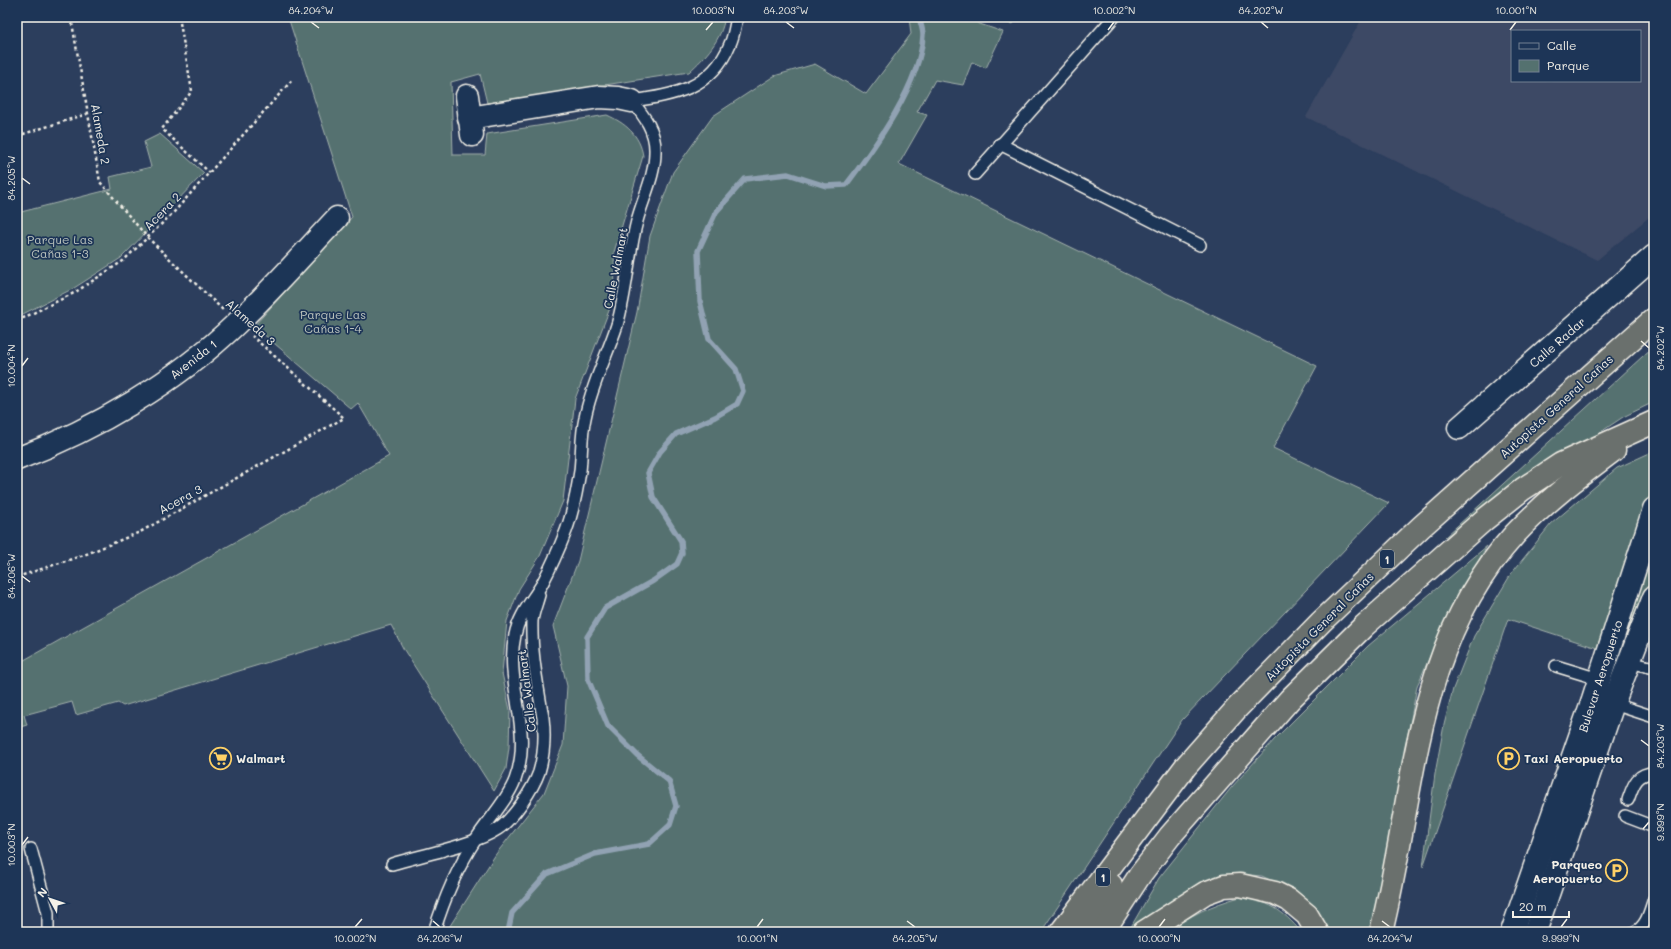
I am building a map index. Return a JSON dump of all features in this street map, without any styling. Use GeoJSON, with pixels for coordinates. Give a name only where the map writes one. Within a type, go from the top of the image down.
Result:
{"type":"FeatureCollection","features":[{"type":"Feature","properties":{"kind":"highway","name":"Autopista General Cañas"},"geometry":{"type":"LineString","coordinates":[[1144,822],[1186,766],[1238,707],[1321,622],[1421,527],[1654,319]]}},
{"type":"Feature","properties":{"kind":"highway"},"geometry":{"type":"LineString","coordinates":[[1103,932],[1140,875],[1170,836],[1290,699],[1364,626],[1484,520],[1523,489],[1561,464],[1650,424]]}},
{"type":"Feature","properties":{"kind":"highway"},"geometry":{"type":"LineString","coordinates":[[1381,932],[1426,705],[1443,653],[1462,613],[1484,575],[1531,517],[1555,494],[1650,424]]}},
{"type":"Feature","properties":{"kind":"highway","name":"1"},"geometry":{"type":"LineString","coordinates":[[1061,932],[1144,822]]}},
{"type":"Feature","properties":{"kind":"highway","name":"1"},"geometry":{"type":"LineString","coordinates":[[1085,932],[1144,822]]}},
{"type":"Feature","properties":{"kind":"highway"},"geometry":{"type":"LineString","coordinates":[[1121,932],[1130,911],[1170,836]]}},
{"type":"Feature","properties":{"kind":"highway"},"geometry":{"type":"LineString","coordinates":[[1144,932],[1205,893],[1224,886],[1240,885],[1275,893],[1289,900],[1307,915],[1317,932]]}},
{"type":"Feature","properties":{"kind":"street"},"geometry":{"type":"LineString","coordinates":[[467,96],[470,126],[599,97],[618,98],[632,101]]}},
{"type":"Feature","properties":{"kind":"street","name":"Avenida 1"},"geometry":{"type":"LineString","coordinates":[[17,459],[49,447],[103,420],[148,393],[204,351],[237,323],[338,218]]}},
{"type":"Feature","properties":{"kind":"street","name":"Calle Radar"},"geometry":{"type":"LineString","coordinates":[[1459,428],[1654,256]]}},
{"type":"Feature","properties":{"kind":"street","name":"Bulevar Aeropuerto"},"geometry":{"type":"LineString","coordinates":[[1535,932],[1606,692],[1606,658],[1654,509]]}},
{"type":"Feature","properties":{"kind":"street","name":"Bulevar Aeropuerto"},"geometry":{"type":"LineString","coordinates":[[1512,932],[1606,692],[1629,662],[1650,624],[1654,597]]}},
{"type":"Feature","properties":{"kind":"lane"},"geometry":{"type":"LineString","coordinates":[[632,101],[670,95],[686,90],[713,72],[722,60],[730,44],[737,17]]}},
{"type":"Feature","properties":{"kind":"lane"},"geometry":{"type":"LineString","coordinates":[[975,174],[1114,17]]}},
{"type":"Feature","properties":{"kind":"lane","name":"Calle Walmart"},"geometry":{"type":"LineString","coordinates":[[434,932],[442,906],[455,874],[475,839],[514,781],[522,753],[522,730],[514,682],[514,638],[519,620],[541,584],[559,548],[572,511],[580,471],[585,417],[591,395],[616,326],[622,304],[632,239],[654,166],[656,151],[652,130],[645,116],[632,101]]}},
{"type":"Feature","properties":{"kind":"lane"},"geometry":{"type":"LineString","coordinates":[[1000,144],[1200,244]]}},
{"type":"Feature","properties":{"kind":"lane","name":"Calle Walmart"},"geometry":{"type":"LineString","coordinates":[[475,839],[499,828],[516,811],[539,772],[544,736],[543,719],[535,680],[532,620],[541,584]]}},
{"type":"Feature","properties":{"kind":"lane"},"geometry":{"type":"LineString","coordinates":[[1606,658],[1654,668]]}},
{"type":"Feature","properties":{"kind":"lane"},"geometry":{"type":"LineString","coordinates":[[1556,666],[1654,716]]}},
{"type":"Feature","properties":{"kind":"lane"},"geometry":{"type":"LineString","coordinates":[[1628,800],[1635,779],[1647,773],[1654,773]]}},
{"type":"Feature","properties":{"kind":"lane"},"geometry":{"type":"LineString","coordinates":[[1625,816],[1654,827]]}},
{"type":"Feature","properties":{"kind":"lane"},"geometry":{"type":"LineString","coordinates":[[392,864],[475,839]]}},
{"type":"Feature","properties":{"kind":"lane"},"geometry":{"type":"LineString","coordinates":[[31,849],[48,913],[48,932]]}},
{"type":"Feature","properties":{"kind":"lane"},"geometry":{"type":"LineString","coordinates":[[1634,932],[1639,930],[1645,923],[1654,899]]}},
{"type":"Feature","properties":{"kind":"path","name":"Alameda 2"},"geometry":{"type":"LineString","coordinates":[[70,17],[100,182],[148,238]]}},
{"type":"Feature","properties":{"kind":"path"},"geometry":{"type":"LineString","coordinates":[[178,17],[192,91],[162,129],[210,172]]}},
{"type":"Feature","properties":{"kind":"path","name":"Acera 2"},"geometry":{"type":"LineString","coordinates":[[17,321],[74,293],[123,261],[148,238],[210,172],[293,79]]}},
{"type":"Feature","properties":{"kind":"path"},"geometry":{"type":"LineString","coordinates":[[17,136],[88,114]]}},
{"type":"Feature","properties":{"kind":"path","name":"Alameda 3"},"geometry":{"type":"LineString","coordinates":[[148,238],[237,323],[344,418]]}},
{"type":"Feature","properties":{"kind":"path","name":"Acera 3"},"geometry":{"type":"LineString","coordinates":[[17,577],[84,555],[140,532],[344,418]]}},
{"type":"Feature","properties":{"kind":"shaded area"},"geometry":{"type":"Polygon","coordinates":[[[1363,17],[1654,17],[1654,213],[1597,260],[1306,117],[1363,17]]]}},
{"type":"Feature","properties":{"kind":"green space","name":"Parque Las Cañas 1-4"},"geometry":{"type":"Polygon","coordinates":[[[288,17],[725,17],[723,26],[712,48],[689,72],[487,103],[480,74],[451,82],[453,155],[485,155],[487,134],[607,115],[626,126],[631,131],[639,142],[643,156],[614,252],[615,295],[575,399],[563,501],[540,556],[519,589],[507,621],[502,673],[510,710],[509,747],[506,769],[494,791],[404,650],[391,625],[123,706],[118,703],[76,715],[72,702],[24,715],[27,725],[17,728],[17,664],[389,456],[358,403],[351,409],[254,326],[352,217],[288,17]]]}},
{"type":"Feature","properties":{"kind":"green space"},"geometry":{"type":"Polygon","coordinates":[[[909,17],[979,17],[977,23],[1003,32],[986,68],[972,62],[963,85],[935,80],[917,112],[927,115],[899,164],[1317,366],[1273,448],[1389,503],[1182,720],[1041,932],[446,932],[496,854],[544,793],[563,745],[567,686],[553,626],[578,561],[637,312],[650,236],[673,172],[713,116],[774,76],[815,64],[866,94],[911,34],[909,17]]]}},
{"type":"Feature","properties":{"kind":"green space"},"geometry":{"type":"Polygon","coordinates":[[[987,17],[1016,17],[1013,24],[987,17]]]}},
{"type":"Feature","properties":{"kind":"green space","name":"Parque Las Cañas 1-3"},"geometry":{"type":"Polygon","coordinates":[[[160,134],[204,173],[121,258],[74,288],[17,317],[17,213],[112,189],[110,177],[151,167],[144,142],[160,134]]]}},
{"type":"Feature","properties":{"kind":"green space"},"geometry":{"type":"Polygon","coordinates":[[[1654,346],[1654,402],[1623,417],[1445,537],[1654,346]]]}},
{"type":"Feature","properties":{"kind":"green space"},"geometry":{"type":"Polygon","coordinates":[[[1654,451],[1654,483],[1597,648],[1508,619],[1423,867],[1435,774],[1444,725],[1453,689],[1474,636],[1511,574],[1551,524],[1617,468],[1654,451]]]}},
{"type":"Feature","properties":{"kind":"green space"},"geometry":{"type":"Polygon","coordinates":[[[1654,541],[1654,580],[1627,650],[1620,652],[1617,650],[1654,541]]]}},
{"type":"Feature","properties":{"kind":"green space"},"geometry":{"type":"Polygon","coordinates":[[[1487,546],[1451,608],[1417,686],[1381,890],[1370,932],[1325,932],[1304,897],[1262,876],[1239,874],[1215,881],[1169,905],[1132,932],[1128,932],[1159,878],[1231,788],[1275,739],[1368,646],[1487,546]]]}},
{"type":"Feature","properties":{"kind":"green space"},"geometry":{"type":"Polygon","coordinates":[[[1240,897],[1259,901],[1281,912],[1301,932],[1166,932],[1184,920],[1202,911],[1220,903],[1240,897]]]}},
{"type":"Feature","properties":{"kind":"waterway"},"geometry":{"type":"LineString","coordinates":[[508,932],[512,913],[547,874],[595,854],[649,844],[670,825],[676,806],[669,781],[637,755],[608,726],[588,679],[587,637],[605,608],[653,581],[677,564],[682,553],[681,541],[653,497],[648,473],[660,452],[676,434],[715,417],[737,404],[743,391],[736,369],[709,339],[700,301],[698,251],[716,212],[745,179],[788,174],[826,186],[846,185],[883,133],[905,94],[920,54],[923,35],[919,17]]}},
{"type":"Feature","properties":{"kind":"place","name":"Walmart"},"geometry":{"type":"Point","coordinates":[220,758]}},
{"type":"Feature","properties":{"kind":"place","name":"Taxi Aeropuerto"},"geometry":{"type":"Point","coordinates":[1508,758]}},
{"type":"Feature","properties":{"kind":"place","name":"Parqueo Aeropuerto"},"geometry":{"type":"Point","coordinates":[1617,871]}}]}
